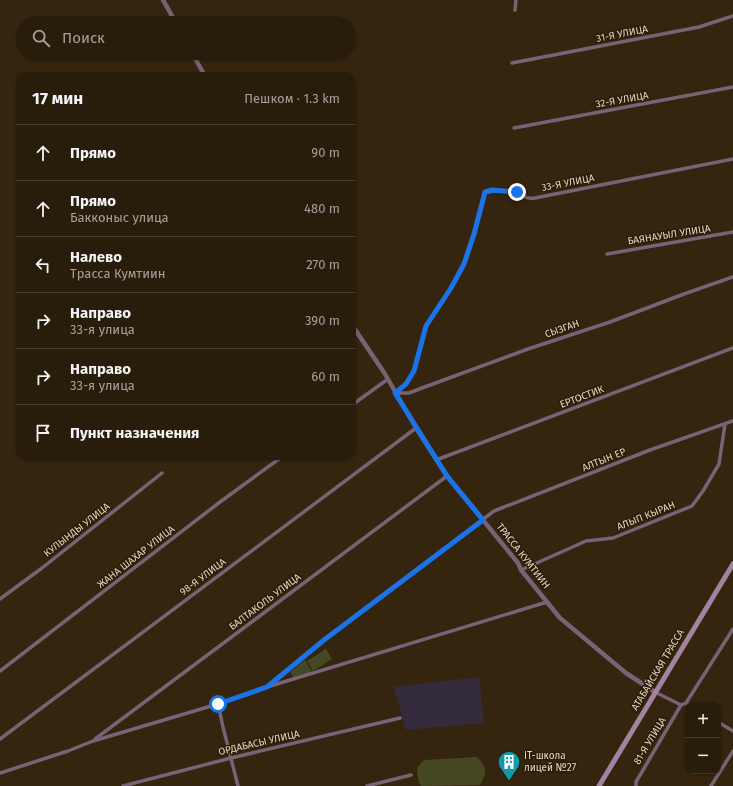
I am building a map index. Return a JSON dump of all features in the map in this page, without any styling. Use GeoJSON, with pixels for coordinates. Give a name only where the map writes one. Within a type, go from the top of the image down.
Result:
{"type":"FeatureCollection","features":[{"type":"Feature","properties":{"kind":"main road","name":"АТАБАЙСКАЯ ТРАССА"},"geometry":{"type":"LineString","coordinates":[[599,786],[733,564]]}},
{"type":"Feature","properties":{"kind":"street"},"geometry":{"type":"LineString","coordinates":[[163,0],[172,16]]}},
{"type":"Feature","properties":{"kind":"street"},"geometry":{"type":"LineString","coordinates":[[515,10],[516,0]]}},
{"type":"Feature","properties":{"kind":"street","name":"31-Я УЛИЦА"},"geometry":{"type":"LineString","coordinates":[[512,63],[692,28],[733,16]]}},
{"type":"Feature","properties":{"kind":"street"},"geometry":{"type":"LineString","coordinates":[[196,60],[203,72]]}},
{"type":"Feature","properties":{"kind":"street","name":"32-Я УЛИЦА"},"geometry":{"type":"LineString","coordinates":[[514,128],[733,88]]}},
{"type":"Feature","properties":{"kind":"street","name":"33-Я УЛИЦА"},"geometry":{"type":"LineString","coordinates":[[395,393],[406,384],[414,371],[426,326],[451,288],[464,264],[485,192],[492,190],[517,192],[523,197],[535,198],[733,159]]}},
{"type":"Feature","properties":{"kind":"street","name":"БАЯНАУЫЛ УЛИЦА"},"geometry":{"type":"LineString","coordinates":[[607,254],[733,232]]}},
{"type":"Feature","properties":{"kind":"street","name":"СЫЗГАН"},"geometry":{"type":"LineString","coordinates":[[395,393],[409,393],[528,349],[610,322],[733,277]]}},
{"type":"Feature","properties":{"kind":"street","name":"ТРАССА КУМТИИН"},"geometry":{"type":"LineString","coordinates":[[356,331],[388,379],[416,428],[447,476],[518,563],[560,618],[626,673],[655,692]]}},
{"type":"Feature","properties":{"kind":"street","name":"ЕРТОСТИК"},"geometry":{"type":"LineString","coordinates":[[436,460],[733,348]]}},
{"type":"Feature","properties":{"kind":"street"},"geometry":{"type":"LineString","coordinates":[[356,402],[388,379]]}},
{"type":"Feature","properties":{"kind":"street","name":"АЛТЫН ЕР"},"geometry":{"type":"LineString","coordinates":[[267,687],[324,640],[494,511],[650,450],[733,421]]}},
{"type":"Feature","properties":{"kind":"street","name":"АЛЫП КЫРАН"},"geometry":{"type":"LineString","coordinates":[[522,570],[586,542],[613,538],[692,506],[719,464],[725,424]]}},
{"type":"Feature","properties":{"kind":"street","name":"98-Я УЛИЦА"},"geometry":{"type":"LineString","coordinates":[[0,739],[416,428]]}},
{"type":"Feature","properties":{"kind":"street","name":"ЖАНА ШАХАР УЛИЦА"},"geometry":{"type":"LineString","coordinates":[[0,671],[220,502],[278,460]]}},
{"type":"Feature","properties":{"kind":"street","name":"КУЛЫНДЫ УЛИЦА"},"geometry":{"type":"LineString","coordinates":[[0,599],[42,568],[162,473]]}},
{"type":"Feature","properties":{"kind":"street","name":"БАЛТАКОЛЬ УЛИЦА"},"geometry":{"type":"LineString","coordinates":[[93,741],[447,476]]}},
{"type":"Feature","properties":{"kind":"street"},"geometry":{"type":"LineString","coordinates":[[0,774],[93,741],[218,704],[267,687],[547,602]]}},
{"type":"Feature","properties":{"kind":"street"},"geometry":{"type":"LineString","coordinates":[[689,702],[733,629]]}},
{"type":"Feature","properties":{"kind":"street"},"geometry":{"type":"LineString","coordinates":[[655,692],[681,705],[685,704]]}},
{"type":"Feature","properties":{"kind":"street"},"geometry":{"type":"LineString","coordinates":[[218,704],[238,786]]}},
{"type":"Feature","properties":{"kind":"street","name":"81-Я УЛИЦА"},"geometry":{"type":"LineString","coordinates":[[636,786],[636,782],[642,770],[681,705]]}},
{"type":"Feature","properties":{"kind":"street","name":"ОРДАБАСЫ УЛИЦА"},"geometry":{"type":"LineString","coordinates":[[123,786],[231,758],[400,718]]}},
{"type":"Feature","properties":{"kind":"street"},"geometry":{"type":"LineString","coordinates":[[721,724],[733,731]]}},
{"type":"Feature","properties":{"kind":"street"},"geometry":{"type":"LineString","coordinates":[[711,786],[733,751]]}},
{"type":"Feature","properties":{"kind":"street"},"geometry":{"type":"LineString","coordinates":[[367,786],[411,775]]}},
{"type":"Feature","properties":{"kind":"shaded area"},"geometry":{"type":"Polygon","coordinates":[[[479,677],[484,723],[406,730],[394,687],[479,677]]]}},
{"type":"Feature","properties":{"kind":"green space"},"geometry":{"type":"Polygon","coordinates":[[[326,649],[332,659],[313,671],[307,661],[326,649]]]}},
{"type":"Feature","properties":{"kind":"green space"},"geometry":{"type":"Polygon","coordinates":[[[305,660],[312,672],[294,678],[290,672],[305,660]]]}},
{"type":"Feature","properties":{"kind":"green space"},"geometry":{"type":"Polygon","coordinates":[[[477,757],[485,768],[485,774],[480,785],[421,786],[418,780],[417,768],[424,760],[477,757]]]}},
{"type":"Feature","properties":{"kind":"place","name":"IT-школа лицей №27"},"geometry":{"type":"Point","coordinates":[509,782]}},
{"type":"Feature","properties":{"kind":"route"},"geometry":{"type":"LineString","coordinates":[[218,704],[267,687],[324,640],[483,520],[447,476],[395,393],[406,384],[414,371],[426,326],[451,288],[464,264],[485,192],[492,190],[517,192]]}}]}
